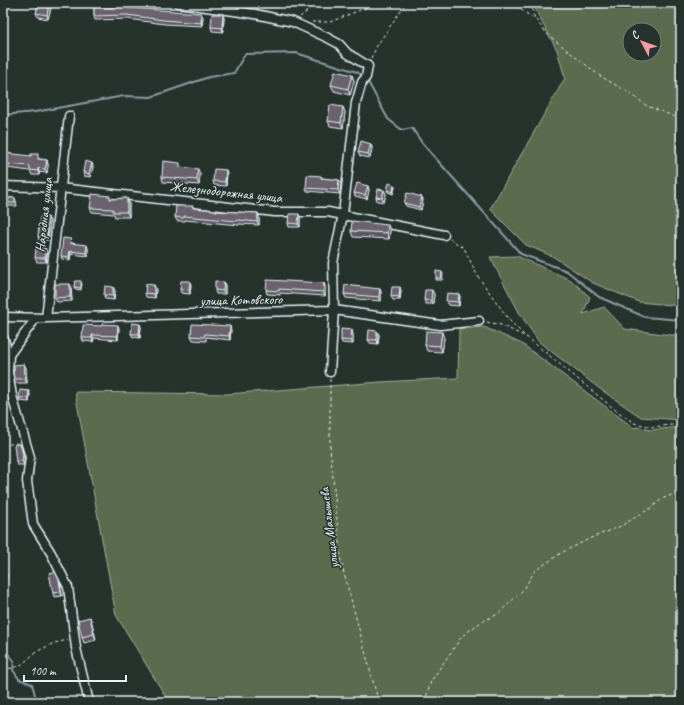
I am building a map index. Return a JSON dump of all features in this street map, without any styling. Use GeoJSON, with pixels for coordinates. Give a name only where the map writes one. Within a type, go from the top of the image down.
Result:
{"type":"FeatureCollection","features":[{"type":"Feature","properties":{"kind":"street"},"geometry":{"type":"LineString","coordinates":[[178,3],[255,14],[293,22],[339,44],[347,53],[368,66],[366,77],[362,82],[356,103],[343,214],[333,263],[334,310],[330,372]]}},
{"type":"Feature","properties":{"kind":"street","name":"Народная улица"},"geometry":{"type":"LineString","coordinates":[[46,318],[69,116]]}},
{"type":"Feature","properties":{"kind":"street","name":"Железнодорожная улица"},"geometry":{"type":"LineString","coordinates":[[3,186],[60,188],[275,212],[328,212],[444,235]]}},
{"type":"Feature","properties":{"kind":"street","name":"улица Котовского"},"geometry":{"type":"LineString","coordinates":[[3,317],[46,318],[334,310],[440,325],[479,321]]}},
{"type":"Feature","properties":{"kind":"street"},"geometry":{"type":"LineString","coordinates":[[9,355],[36,318]]}},
{"type":"Feature","properties":{"kind":"street"},"geometry":{"type":"LineString","coordinates":[[3,337],[9,355],[8,372],[12,396],[30,457],[27,481],[33,524],[51,553],[68,587],[75,639],[89,702]]}},
{"type":"Feature","properties":{"kind":"path"},"geometry":{"type":"LineString","coordinates":[[293,22],[318,3]]}},
{"type":"Feature","properties":{"kind":"path"},"geometry":{"type":"LineString","coordinates":[[308,22],[330,22],[378,3]]}},
{"type":"Feature","properties":{"kind":"path"},"geometry":{"type":"LineString","coordinates":[[368,66],[378,44],[406,3]]}},
{"type":"Feature","properties":{"kind":"path"},"geometry":{"type":"LineString","coordinates":[[511,3],[536,20],[547,34],[600,76],[628,92],[646,106],[681,119]]}},
{"type":"Feature","properties":{"kind":"path"},"geometry":{"type":"LineString","coordinates":[[530,3],[536,20]]}},
{"type":"Feature","properties":{"kind":"path"},"geometry":{"type":"LineString","coordinates":[[444,235],[464,248],[478,275],[510,321],[528,338],[613,408],[634,423],[652,428],[681,424]]}},
{"type":"Feature","properties":{"kind":"path"},"geometry":{"type":"LineString","coordinates":[[479,321],[501,325],[528,338]]}},
{"type":"Feature","properties":{"kind":"path","name":"улица Малышева"},"geometry":{"type":"LineString","coordinates":[[330,372],[330,447],[341,562],[378,696],[381,702]]}},
{"type":"Feature","properties":{"kind":"path"},"geometry":{"type":"LineString","coordinates":[[3,445],[26,443]]}},
{"type":"Feature","properties":{"kind":"path"},"geometry":{"type":"LineString","coordinates":[[425,702],[431,681],[462,636],[481,622],[498,614],[522,591],[535,571],[561,553],[618,527],[651,508],[662,499],[681,490]]}},
{"type":"Feature","properties":{"kind":"path"},"geometry":{"type":"LineString","coordinates":[[3,670],[20,666],[36,652],[54,643],[75,639]]}},
{"type":"Feature","properties":{"kind":"green space"},"geometry":{"type":"Polygon","coordinates":[[[533,3],[681,3],[681,306],[639,302],[593,283],[554,257],[526,245],[490,209],[565,78],[557,50],[533,3]]]}},
{"type":"Feature","properties":{"kind":"green space"},"geometry":{"type":"Polygon","coordinates":[[[517,256],[571,280],[590,297],[583,314],[604,307],[625,329],[681,335],[681,420],[641,417],[600,389],[539,342],[520,314],[490,257],[517,256]]]}},
{"type":"Feature","properties":{"kind":"green space"},"geometry":{"type":"Polygon","coordinates":[[[484,327],[522,344],[634,428],[637,427],[651,430],[681,427],[681,702],[169,702],[116,615],[75,392],[227,394],[380,382],[458,378],[459,329],[484,327]]]}},
{"type":"Feature","properties":{"kind":"building"},"geometry":{"type":"Polygon","coordinates":[[[38,3],[49,4],[47,15],[36,13],[38,3]]]}},
{"type":"Feature","properties":{"kind":"building"},"geometry":{"type":"Polygon","coordinates":[[[94,7],[117,7],[201,13],[201,23],[127,15],[94,16],[94,7]]]}},
{"type":"Feature","properties":{"kind":"building"},"geometry":{"type":"Polygon","coordinates":[[[212,14],[223,14],[222,28],[211,27],[212,14]]]}},
{"type":"Feature","properties":{"kind":"building"},"geometry":{"type":"Polygon","coordinates":[[[335,71],[352,75],[348,89],[331,85],[335,71]]]}},
{"type":"Feature","properties":{"kind":"building"},"geometry":{"type":"Polygon","coordinates":[[[330,105],[343,107],[341,123],[328,121],[330,105]]]}},
{"type":"Feature","properties":{"kind":"building"},"geometry":{"type":"Polygon","coordinates":[[[361,141],[371,144],[368,154],[358,152],[361,141]]]}},
{"type":"Feature","properties":{"kind":"building"},"geometry":{"type":"Polygon","coordinates":[[[3,150],[5,150],[5,153],[31,156],[31,154],[38,154],[38,159],[47,160],[45,169],[38,168],[38,171],[30,170],[30,166],[3,165],[3,150]]]}},
{"type":"Feature","properties":{"kind":"building"},"geometry":{"type":"Polygon","coordinates":[[[85,161],[92,163],[89,174],[83,172],[85,161]]]}},
{"type":"Feature","properties":{"kind":"building"},"geometry":{"type":"Polygon","coordinates":[[[163,161],[180,163],[180,167],[198,169],[197,180],[162,177],[163,161]]]}},
{"type":"Feature","properties":{"kind":"building"},"geometry":{"type":"Polygon","coordinates":[[[214,169],[226,170],[225,182],[213,181],[214,169]]]}},
{"type":"Feature","properties":{"kind":"building"},"geometry":{"type":"Polygon","coordinates":[[[307,175],[339,180],[338,190],[306,188],[307,175]]]}},
{"type":"Feature","properties":{"kind":"building"},"geometry":{"type":"Polygon","coordinates":[[[357,183],[368,186],[365,195],[354,193],[357,183]]]}},
{"type":"Feature","properties":{"kind":"building"},"geometry":{"type":"Polygon","coordinates":[[[389,183],[394,185],[393,192],[387,190],[389,183]]]}},
{"type":"Feature","properties":{"kind":"building"},"geometry":{"type":"Polygon","coordinates":[[[378,189],[384,190],[382,198],[376,197],[378,189]]]}},
{"type":"Feature","properties":{"kind":"building"},"geometry":{"type":"Polygon","coordinates":[[[407,193],[422,197],[419,207],[404,203],[407,193]]]}},
{"type":"Feature","properties":{"kind":"building"},"geometry":{"type":"Polygon","coordinates":[[[92,194],[110,196],[110,199],[127,198],[127,212],[113,212],[113,209],[90,208],[92,194]]]}},
{"type":"Feature","properties":{"kind":"building"},"geometry":{"type":"Polygon","coordinates":[[[3,198],[15,198],[15,203],[3,203],[3,198]]]}},
{"type":"Feature","properties":{"kind":"building"},"geometry":{"type":"Polygon","coordinates":[[[176,206],[193,206],[193,208],[215,211],[258,213],[257,222],[184,216],[184,218],[175,217],[176,206]]]}},
{"type":"Feature","properties":{"kind":"building"},"geometry":{"type":"Polygon","coordinates":[[[289,214],[299,214],[298,224],[288,223],[289,214]]]}},
{"type":"Feature","properties":{"kind":"building"},"geometry":{"type":"Polygon","coordinates":[[[40,217],[48,217],[47,237],[38,236],[40,217]]]}},
{"type":"Feature","properties":{"kind":"building"},"geometry":{"type":"Polygon","coordinates":[[[352,221],[388,225],[387,233],[351,231],[352,221]]]}},
{"type":"Feature","properties":{"kind":"building"},"geometry":{"type":"Polygon","coordinates":[[[63,238],[71,239],[70,243],[87,245],[86,253],[70,251],[69,257],[61,256],[63,238]]]}},
{"type":"Feature","properties":{"kind":"building"},"geometry":{"type":"Polygon","coordinates":[[[36,248],[45,248],[45,258],[35,258],[36,248]]]}},
{"type":"Feature","properties":{"kind":"building"},"geometry":{"type":"Polygon","coordinates":[[[436,271],[442,272],[441,278],[436,278],[436,271]]]}},
{"type":"Feature","properties":{"kind":"building"},"geometry":{"type":"Polygon","coordinates":[[[267,280],[324,283],[323,292],[279,289],[279,291],[266,290],[267,280]]]}},
{"type":"Feature","properties":{"kind":"building"},"geometry":{"type":"Polygon","coordinates":[[[75,281],[81,281],[81,288],[74,287],[75,281]]]}},
{"type":"Feature","properties":{"kind":"building"},"geometry":{"type":"Polygon","coordinates":[[[181,281],[190,281],[189,290],[180,289],[181,281]]]}},
{"type":"Feature","properties":{"kind":"building"},"geometry":{"type":"Polygon","coordinates":[[[215,281],[224,282],[223,291],[215,290],[215,281]]]}},
{"type":"Feature","properties":{"kind":"building"},"geometry":{"type":"Polygon","coordinates":[[[55,284],[70,284],[70,297],[55,298],[55,284]]]}},
{"type":"Feature","properties":{"kind":"building"},"geometry":{"type":"Polygon","coordinates":[[[146,284],[154,285],[154,294],[145,293],[146,284]]]}},
{"type":"Feature","properties":{"kind":"building"},"geometry":{"type":"Polygon","coordinates":[[[345,285],[380,289],[379,297],[344,294],[345,285]]]}},
{"type":"Feature","properties":{"kind":"building"},"geometry":{"type":"Polygon","coordinates":[[[105,286],[113,287],[113,296],[104,295],[105,286]]]}},
{"type":"Feature","properties":{"kind":"building"},"geometry":{"type":"Polygon","coordinates":[[[392,287],[400,287],[399,297],[391,296],[392,287]]]}},
{"type":"Feature","properties":{"kind":"building"},"geometry":{"type":"Polygon","coordinates":[[[425,290],[432,290],[431,301],[424,300],[425,290]]]}},
{"type":"Feature","properties":{"kind":"building"},"geometry":{"type":"Polygon","coordinates":[[[447,293],[459,294],[458,302],[446,301],[447,293]]]}},
{"type":"Feature","properties":{"kind":"building"},"geometry":{"type":"Polygon","coordinates":[[[132,323],[140,324],[139,334],[131,334],[132,323]]]}},
{"type":"Feature","properties":{"kind":"building"},"geometry":{"type":"Polygon","coordinates":[[[102,324],[118,325],[117,336],[92,335],[92,338],[82,338],[83,325],[102,326],[102,324]]]}},
{"type":"Feature","properties":{"kind":"building"},"geometry":{"type":"Polygon","coordinates":[[[192,324],[230,326],[229,336],[205,334],[204,337],[191,336],[192,324]]]}},
{"type":"Feature","properties":{"kind":"building"},"geometry":{"type":"Polygon","coordinates":[[[341,329],[352,330],[351,341],[341,340],[341,329]]]}},
{"type":"Feature","properties":{"kind":"building"},"geometry":{"type":"Polygon","coordinates":[[[369,330],[377,331],[377,340],[368,340],[369,330]]]}},
{"type":"Feature","properties":{"kind":"building"},"geometry":{"type":"Polygon","coordinates":[[[426,331],[442,332],[440,346],[425,345],[426,331]]]}},
{"type":"Feature","properties":{"kind":"building"},"geometry":{"type":"Polygon","coordinates":[[[24,364],[25,379],[14,379],[14,365],[24,364]]]}},
{"type":"Feature","properties":{"kind":"building"},"geometry":{"type":"Polygon","coordinates":[[[20,390],[29,391],[28,398],[19,398],[20,390]]]}},
{"type":"Feature","properties":{"kind":"building"},"geometry":{"type":"Polygon","coordinates":[[[20,444],[23,454],[22,461],[16,462],[14,445],[20,444]]]}},
{"type":"Feature","properties":{"kind":"building"},"geometry":{"type":"Polygon","coordinates":[[[55,572],[59,580],[61,592],[53,593],[49,573],[55,572]]]}},
{"type":"Feature","properties":{"kind":"building"},"geometry":{"type":"Polygon","coordinates":[[[90,617],[94,634],[82,637],[78,620],[90,617]]]}},
{"type":"Feature","properties":{"kind":"waterway"},"geometry":{"type":"LineString","coordinates":[[3,115],[35,112],[124,96],[151,97],[209,77],[234,73],[245,54],[296,53],[357,72],[365,77]]}},
{"type":"Feature","properties":{"kind":"waterway"},"geometry":{"type":"LineString","coordinates":[[367,80],[388,119],[402,130],[412,128],[422,143],[521,254],[567,271],[599,297],[645,317],[681,320]]}},
{"type":"Feature","properties":{"kind":"waterway"},"geometry":{"type":"LineString","coordinates":[[3,572],[7,575],[6,580],[3,580]]}},
{"type":"Feature","properties":{"kind":"waterway"},"geometry":{"type":"LineString","coordinates":[[3,652],[9,655],[14,661],[13,670],[19,679],[32,684],[37,702]]}}]}
